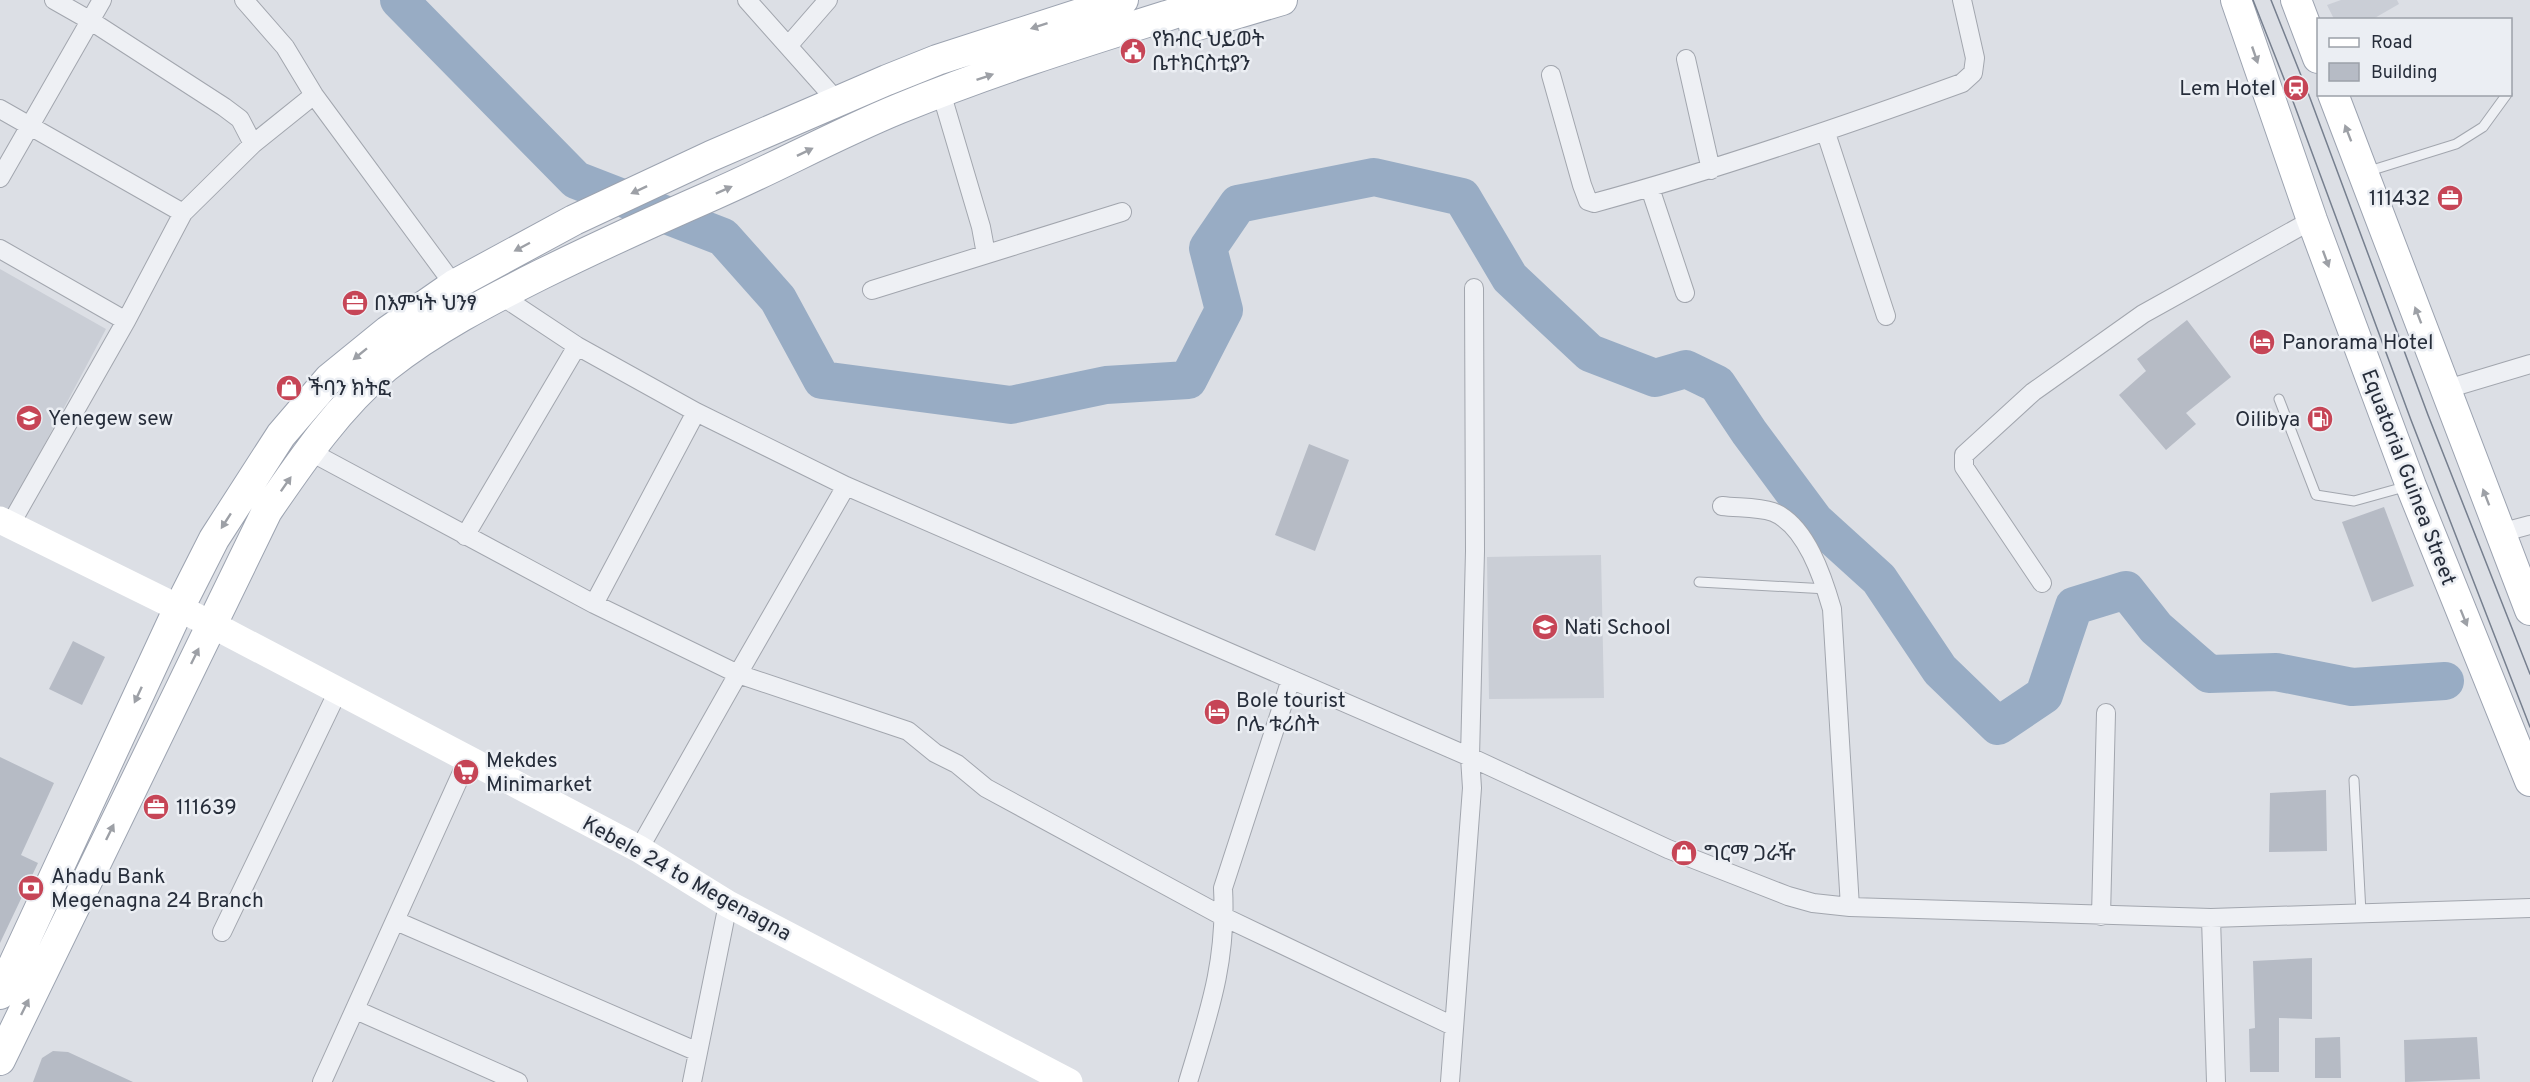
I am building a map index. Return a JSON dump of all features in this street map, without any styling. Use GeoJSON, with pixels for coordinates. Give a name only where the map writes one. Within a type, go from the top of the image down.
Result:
{"type":"FeatureCollection","features":[{"type":"Feature","properties":{"kind":"main road"},"geometry":{"type":"LineString","coordinates":[[0,1060],[267,511],[309,450],[347,405],[385,368],[438,329],[500,295],[613,239],[753,178],[841,135],[941,92],[1108,34],[1217,0]]}},
{"type":"Feature","properties":{"kind":"main road"},"geometry":{"type":"LineString","coordinates":[[1108,34],[1130,36],[1168,33],[1281,0]]}},
{"type":"Feature","properties":{"kind":"main road","name":"Equatorial Guinea Street"},"geometry":{"type":"LineString","coordinates":[[2236,0],[2312,220],[2411,486],[2530,781]]}},
{"type":"Feature","properties":{"kind":"main road"},"geometry":{"type":"LineString","coordinates":[[2296,0],[2317,53]]}},
{"type":"Feature","properties":{"kind":"main road"},"geometry":{"type":"LineString","coordinates":[[0,994],[178,610],[214,539],[281,435],[329,379],[388,331],[454,285],[574,220],[836,100],[937,60],[1107,3]]}},
{"type":"Feature","properties":{"kind":"main road"},"geometry":{"type":"LineString","coordinates":[[2334,96],[2530,610]]}},
{"type":"Feature","properties":{"kind":"main road"},"geometry":{"type":"LineString","coordinates":[[671,175],[687,207]]}},
{"type":"Feature","properties":{"kind":"main road"},"geometry":{"type":"LineString","coordinates":[[5,522],[178,610]]}},
{"type":"Feature","properties":{"kind":"main road","name":"Kebele 24 to Megenagna"},"geometry":{"type":"LineString","coordinates":[[178,610],[211,624],[639,849],[729,904],[1069,1082]]}},
{"type":"Feature","properties":{"kind":"street"},"geometry":{"type":"LineString","coordinates":[[54,0],[91,21],[240,119],[253,144]]}},
{"type":"Feature","properties":{"kind":"street"},"geometry":{"type":"LineString","coordinates":[[0,178],[102,0]]}},
{"type":"Feature","properties":{"kind":"street"},"geometry":{"type":"LineString","coordinates":[[244,0],[285,47],[314,95],[454,285]]}},
{"type":"Feature","properties":{"kind":"street"},"geometry":{"type":"LineString","coordinates":[[747,0],[836,100]]}},
{"type":"Feature","properties":{"kind":"street"},"geometry":{"type":"LineString","coordinates":[[788,46],[828,0]]}},
{"type":"Feature","properties":{"kind":"street"},"geometry":{"type":"LineString","coordinates":[[1551,75],[1588,201],[1594,203],[1711,170],[1826,133],[1962,83],[1973,73],[1975,58],[1962,0]]}},
{"type":"Feature","properties":{"kind":"street"},"geometry":{"type":"LineString","coordinates":[[1686,59],[1711,170]]}},
{"type":"Feature","properties":{"kind":"street"},"geometry":{"type":"LineString","coordinates":[[941,92],[981,227],[986,254]]}},
{"type":"Feature","properties":{"kind":"street"},"geometry":{"type":"LineString","coordinates":[[5,522],[126,321],[183,213],[253,144],[314,95]]}},
{"type":"Feature","properties":{"kind":"street"},"geometry":{"type":"LineString","coordinates":[[0,109],[183,213]]}},
{"type":"Feature","properties":{"kind":"street"},"geometry":{"type":"LineString","coordinates":[[1826,133],[1886,316]]}},
{"type":"Feature","properties":{"kind":"street"},"geometry":{"type":"LineString","coordinates":[[1650,188],[1684,293]]}},
{"type":"Feature","properties":{"kind":"street"},"geometry":{"type":"LineString","coordinates":[[872,290],[1122,212]]}},
{"type":"Feature","properties":{"kind":"street"},"geometry":{"type":"LineString","coordinates":[[2042,584],[1964,467],[1964,455],[2033,392],[2143,314],[2312,220]]}},
{"type":"Feature","properties":{"kind":"street"},"geometry":{"type":"LineString","coordinates":[[0,249],[126,321]]}},
{"type":"Feature","properties":{"kind":"street"},"geometry":{"type":"LineString","coordinates":[[1450,1082],[1473,788],[1470,757],[1475,551],[1474,288]]}},
{"type":"Feature","properties":{"kind":"street"},"geometry":{"type":"LineString","coordinates":[[500,295],[577,346],[696,412],[846,486],[1470,757],[1668,849],[1788,896],[1813,903],[1851,908],[2211,918],[2530,908]]}},
{"type":"Feature","properties":{"kind":"street"},"geometry":{"type":"LineString","coordinates":[[465,536],[577,346]]}},
{"type":"Feature","properties":{"kind":"street"},"geometry":{"type":"LineString","coordinates":[[2447,389],[2530,364]]}},
{"type":"Feature","properties":{"kind":"street"},"geometry":{"type":"LineString","coordinates":[[594,604],[696,412]]}},
{"type":"Feature","properties":{"kind":"street"},"geometry":{"type":"LineString","coordinates":[[309,450],[594,604],[738,674],[908,731],[935,753],[957,764],[986,788],[1224,917],[1453,1026]]}},
{"type":"Feature","properties":{"kind":"street"},"geometry":{"type":"LineString","coordinates":[[639,849],[846,486]]}},
{"type":"Feature","properties":{"kind":"street"},"geometry":{"type":"LineString","coordinates":[[1722,506],[1773,512],[1788,522],[1808,546],[1827,589],[1832,609],[1851,908]]}},
{"type":"Feature","properties":{"kind":"street"},"geometry":{"type":"LineString","coordinates":[[2500,533],[2530,525]]}},
{"type":"Feature","properties":{"kind":"street"},"geometry":{"type":"LineString","coordinates":[[1188,1082],[1216,989],[1222,958],[1223,888],[1291,680]]}},
{"type":"Feature","properties":{"kind":"street"},"geometry":{"type":"LineString","coordinates":[[222,932],[338,691]]}},
{"type":"Feature","properties":{"kind":"street"},"geometry":{"type":"LineString","coordinates":[[2102,916],[2106,713]]}},
{"type":"Feature","properties":{"kind":"street"},"geometry":{"type":"LineString","coordinates":[[322,1082],[468,759]]}},
{"type":"Feature","properties":{"kind":"street"},"geometry":{"type":"LineString","coordinates":[[692,1082],[729,904]]}},
{"type":"Feature","properties":{"kind":"street"},"geometry":{"type":"LineString","coordinates":[[2211,918],[2216,1082]]}},
{"type":"Feature","properties":{"kind":"street"},"geometry":{"type":"LineString","coordinates":[[396,921],[698,1052]]}},
{"type":"Feature","properties":{"kind":"street"},"geometry":{"type":"LineString","coordinates":[[356,1010],[518,1082]]}},
{"type":"Feature","properties":{"kind":"lane"},"geometry":{"type":"LineString","coordinates":[[2363,173],[2456,144],[2482,127],[2505,96]]}},
{"type":"Feature","properties":{"kind":"lane"},"geometry":{"type":"LineString","coordinates":[[2279,399],[2316,495],[2354,501],[2411,486]]}},
{"type":"Feature","properties":{"kind":"lane"},"geometry":{"type":"LineString","coordinates":[[1699,582],[1827,589]]}},
{"type":"Feature","properties":{"kind":"lane"},"geometry":{"type":"LineString","coordinates":[[2354,780],[2361,913]]}},
{"type":"Feature","properties":{"kind":"shaded area"},"geometry":{"type":"Polygon","coordinates":[[[2341,0],[2397,0],[2399,4],[2375,18],[2334,18],[2327,5],[2341,0]]]}},
{"type":"Feature","properties":{"kind":"shaded area","name":"Yenegew sew"},"geometry":{"type":"Polygon","coordinates":[[[0,269],[106,329],[9,511],[0,507],[0,269]]]}},
{"type":"Feature","properties":{"kind":"shaded area","name":"Nati School"},"geometry":{"type":"Polygon","coordinates":[[[1601,555],[1604,698],[1489,699],[1487,557],[1601,555]]]}},
{"type":"Feature","properties":{"kind":"building"},"geometry":{"type":"Polygon","coordinates":[[[2187,320],[2231,377],[2186,413],[2196,424],[2166,450],[2119,395],[2146,371],[2137,359],[2187,320]]]}},
{"type":"Feature","properties":{"kind":"building"},"geometry":{"type":"Polygon","coordinates":[[[1309,444],[1349,460],[1315,551],[1275,535],[1309,444]]]}},
{"type":"Feature","properties":{"kind":"building"},"geometry":{"type":"Polygon","coordinates":[[[2384,507],[2414,586],[2372,602],[2342,522],[2384,507]]]}},
{"type":"Feature","properties":{"kind":"building"},"geometry":{"type":"Polygon","coordinates":[[[73,641],[105,657],[82,705],[49,689],[73,641]]]}},
{"type":"Feature","properties":{"kind":"building"},"geometry":{"type":"Polygon","coordinates":[[[0,757],[54,783],[21,855],[38,863],[0,943],[0,757]]]}},
{"type":"Feature","properties":{"kind":"building"},"geometry":{"type":"Polygon","coordinates":[[[2326,790],[2327,851],[2269,852],[2270,793],[2326,790]]]}},
{"type":"Feature","properties":{"kind":"building"},"geometry":{"type":"Polygon","coordinates":[[[2312,958],[2312,1019],[2279,1018],[2279,1072],[2250,1072],[2249,1029],[2255,1028],[2253,961],[2312,958]]]}},
{"type":"Feature","properties":{"kind":"building"},"geometry":{"type":"Polygon","coordinates":[[[2340,1037],[2341,1078],[2315,1078],[2315,1038],[2340,1037]]]}},
{"type":"Feature","properties":{"kind":"building"},"geometry":{"type":"Polygon","coordinates":[[[2477,1037],[2480,1079],[2405,1082],[2404,1040],[2477,1037]]]}},
{"type":"Feature","properties":{"kind":"building"},"geometry":{"type":"Polygon","coordinates":[[[53,1051],[68,1052],[133,1082],[33,1082],[42,1058],[53,1051]]]}},
{"type":"Feature","properties":{"kind":"waterway"},"geometry":{"type":"LineString","coordinates":[[399,0],[576,180],[723,237],[778,299],[822,380],[1011,405],[1106,385],[1188,380],[1224,310],[1208,248],[1238,204],[1374,177],[1462,197],[1510,278],[1590,353],[1655,378],[1686,369],[1717,384],[1749,432],[1815,521],[1879,579],[1940,670],[1998,726],[2044,695],[2074,606],[2126,590],[2156,628],[2209,674],[2276,672],[2352,687],[2445,681]]}},
{"type":"Feature","properties":{"kind":"tram line"},"geometry":{"type":"LineString","coordinates":[[2253,0],[2411,420],[2530,727]]}},
{"type":"Feature","properties":{"kind":"tram line"},"geometry":{"type":"LineString","coordinates":[[2271,0],[2310,98],[2428,415],[2530,674]]}},
{"type":"Feature","properties":{"kind":"place","name":"የክብር ህይወት ቤተክርስቲያን"},"geometry":{"type":"Point","coordinates":[1133,51]}},
{"type":"Feature","properties":{"kind":"place","name":"Lem Hotel"},"geometry":{"type":"Point","coordinates":[2296,88]}},
{"type":"Feature","properties":{"kind":"place","name":"111432"},"geometry":{"type":"Point","coordinates":[2450,198]}},
{"type":"Feature","properties":{"kind":"place","name":"በእምነት ህንፃ"},"geometry":{"type":"Point","coordinates":[355,303]}},
{"type":"Feature","properties":{"kind":"place","name":"Panorama Hotel"},"geometry":{"type":"Point","coordinates":[2262,342]}},
{"type":"Feature","properties":{"kind":"place","name":"ችባን ክትፎ"},"geometry":{"type":"Point","coordinates":[289,388]}},
{"type":"Feature","properties":{"kind":"place","name":"Yenegew sew"},"geometry":{"type":"Point","coordinates":[29,418]}},
{"type":"Feature","properties":{"kind":"place","name":"Oilibya"},"geometry":{"type":"Point","coordinates":[2320,419]}},
{"type":"Feature","properties":{"kind":"place","name":"Nati School"},"geometry":{"type":"Point","coordinates":[1545,627]}},
{"type":"Feature","properties":{"kind":"place","name":"Bole tourist ቦሌ ቱሪስት"},"geometry":{"type":"Point","coordinates":[1217,712]}},
{"type":"Feature","properties":{"kind":"place","name":"Mekdes Minimarket"},"geometry":{"type":"Point","coordinates":[466,772]}},
{"type":"Feature","properties":{"kind":"place","name":"111639"},"geometry":{"type":"Point","coordinates":[156,807]}},
{"type":"Feature","properties":{"kind":"place","name":"ግርማ ጋራዥ"},"geometry":{"type":"Point","coordinates":[1684,853]}},
{"type":"Feature","properties":{"kind":"place","name":"Ahadu Bank Megenagna 24 Branch"},"geometry":{"type":"Point","coordinates":[31,888]}}]}
